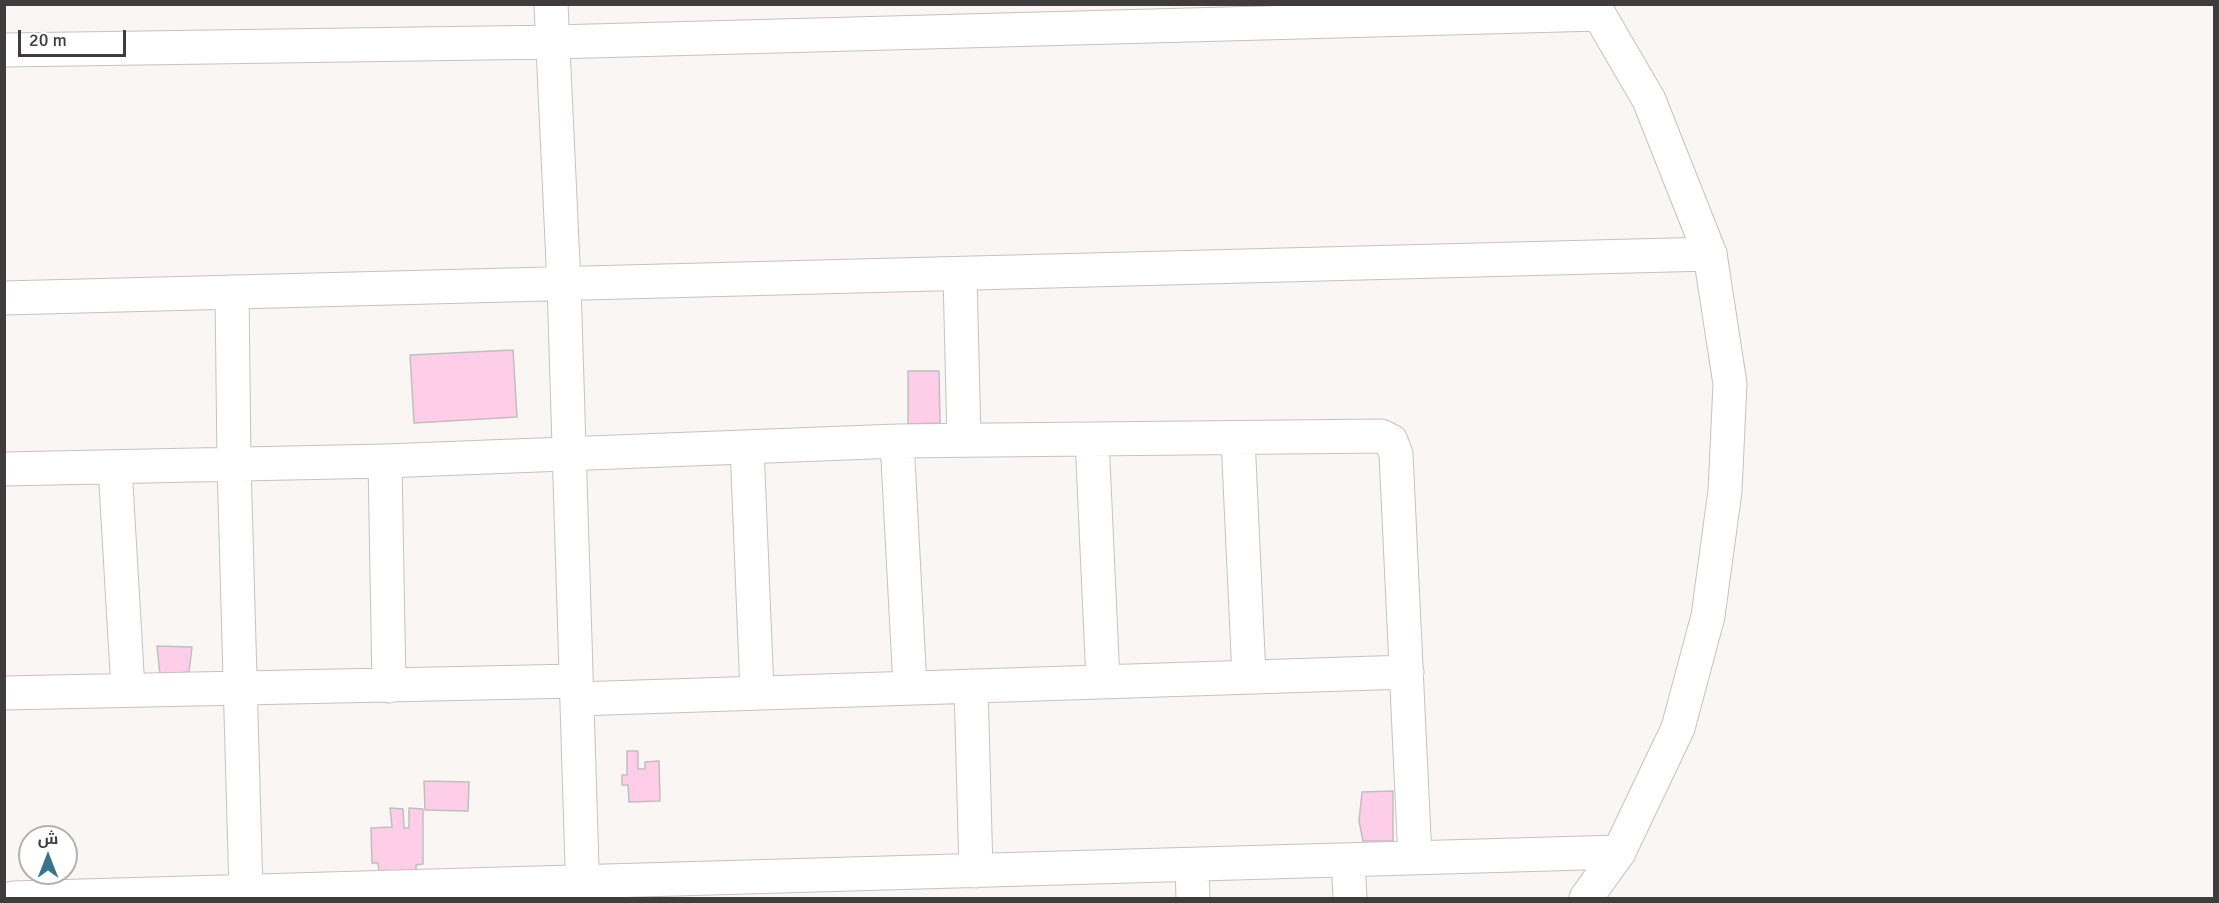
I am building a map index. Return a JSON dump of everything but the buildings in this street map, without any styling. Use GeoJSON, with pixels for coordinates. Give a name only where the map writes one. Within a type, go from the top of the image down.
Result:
{"type":"FeatureCollection","features":[{"type":"Feature","properties":{"kind":"street"},"geometry":{"type":"LineString","coordinates":[[551,4],[564,285],[583,890]]}},
{"type":"Feature","properties":{"kind":"street"},"geometry":{"type":"LineString","coordinates":[[4,50],[554,42],[1596,9],[1649,100],[1710,254],[1730,384],[1725,491],[1708,616],[1678,728],[1619,852],[1586,898]]}},
{"type":"Feature","properties":{"kind":"street"},"geometry":{"type":"LineString","coordinates":[[4,298],[1710,254]]}},
{"type":"Feature","properties":{"kind":"street"},"geometry":{"type":"LineString","coordinates":[[960,274],[964,440]]}},
{"type":"Feature","properties":{"kind":"street"},"geometry":{"type":"LineString","coordinates":[[232,292],[234,463],[246,892]]}},
{"type":"Feature","properties":{"kind":"street"},"geometry":{"type":"LineString","coordinates":[[4,469],[385,461],[897,441],[1367,435],[1391,441],[1396,454],[1415,858]]}},
{"type":"Feature","properties":{"kind":"street"},"geometry":{"type":"LineString","coordinates":[[1238,438],[1249,677]]}},
{"type":"Feature","properties":{"kind":"street"},"geometry":{"type":"LineString","coordinates":[[1092,439],[1103,681]]}},
{"type":"Feature","properties":{"kind":"street"},"geometry":{"type":"LineString","coordinates":[[897,441],[909,687]]}},
{"type":"Feature","properties":{"kind":"street"},"geometry":{"type":"LineString","coordinates":[[747,447],[756,692]]}},
{"type":"Feature","properties":{"kind":"street"},"geometry":{"type":"LineString","coordinates":[[385,461],[389,686]]}},
{"type":"Feature","properties":{"kind":"street"},"geometry":{"type":"LineString","coordinates":[[115,467],[128,690]]}},
{"type":"Feature","properties":{"kind":"street"},"geometry":{"type":"LineString","coordinates":[[4,693],[389,686],[756,692],[1407,672]]}},
{"type":"Feature","properties":{"kind":"street"},"geometry":{"type":"LineString","coordinates":[[971,686],[976,871]]}},
{"type":"Feature","properties":{"kind":"street"},"geometry":{"type":"LineString","coordinates":[[13,898],[246,892],[316,894],[756,888],[976,871],[1619,852]]}},
{"type":"Feature","properties":{"kind":"street"},"geometry":{"type":"LineString","coordinates":[[1348,860],[1350,898]]}},
{"type":"Feature","properties":{"kind":"street"},"geometry":{"type":"LineString","coordinates":[[1192,865],[1193,898]]}}]}
